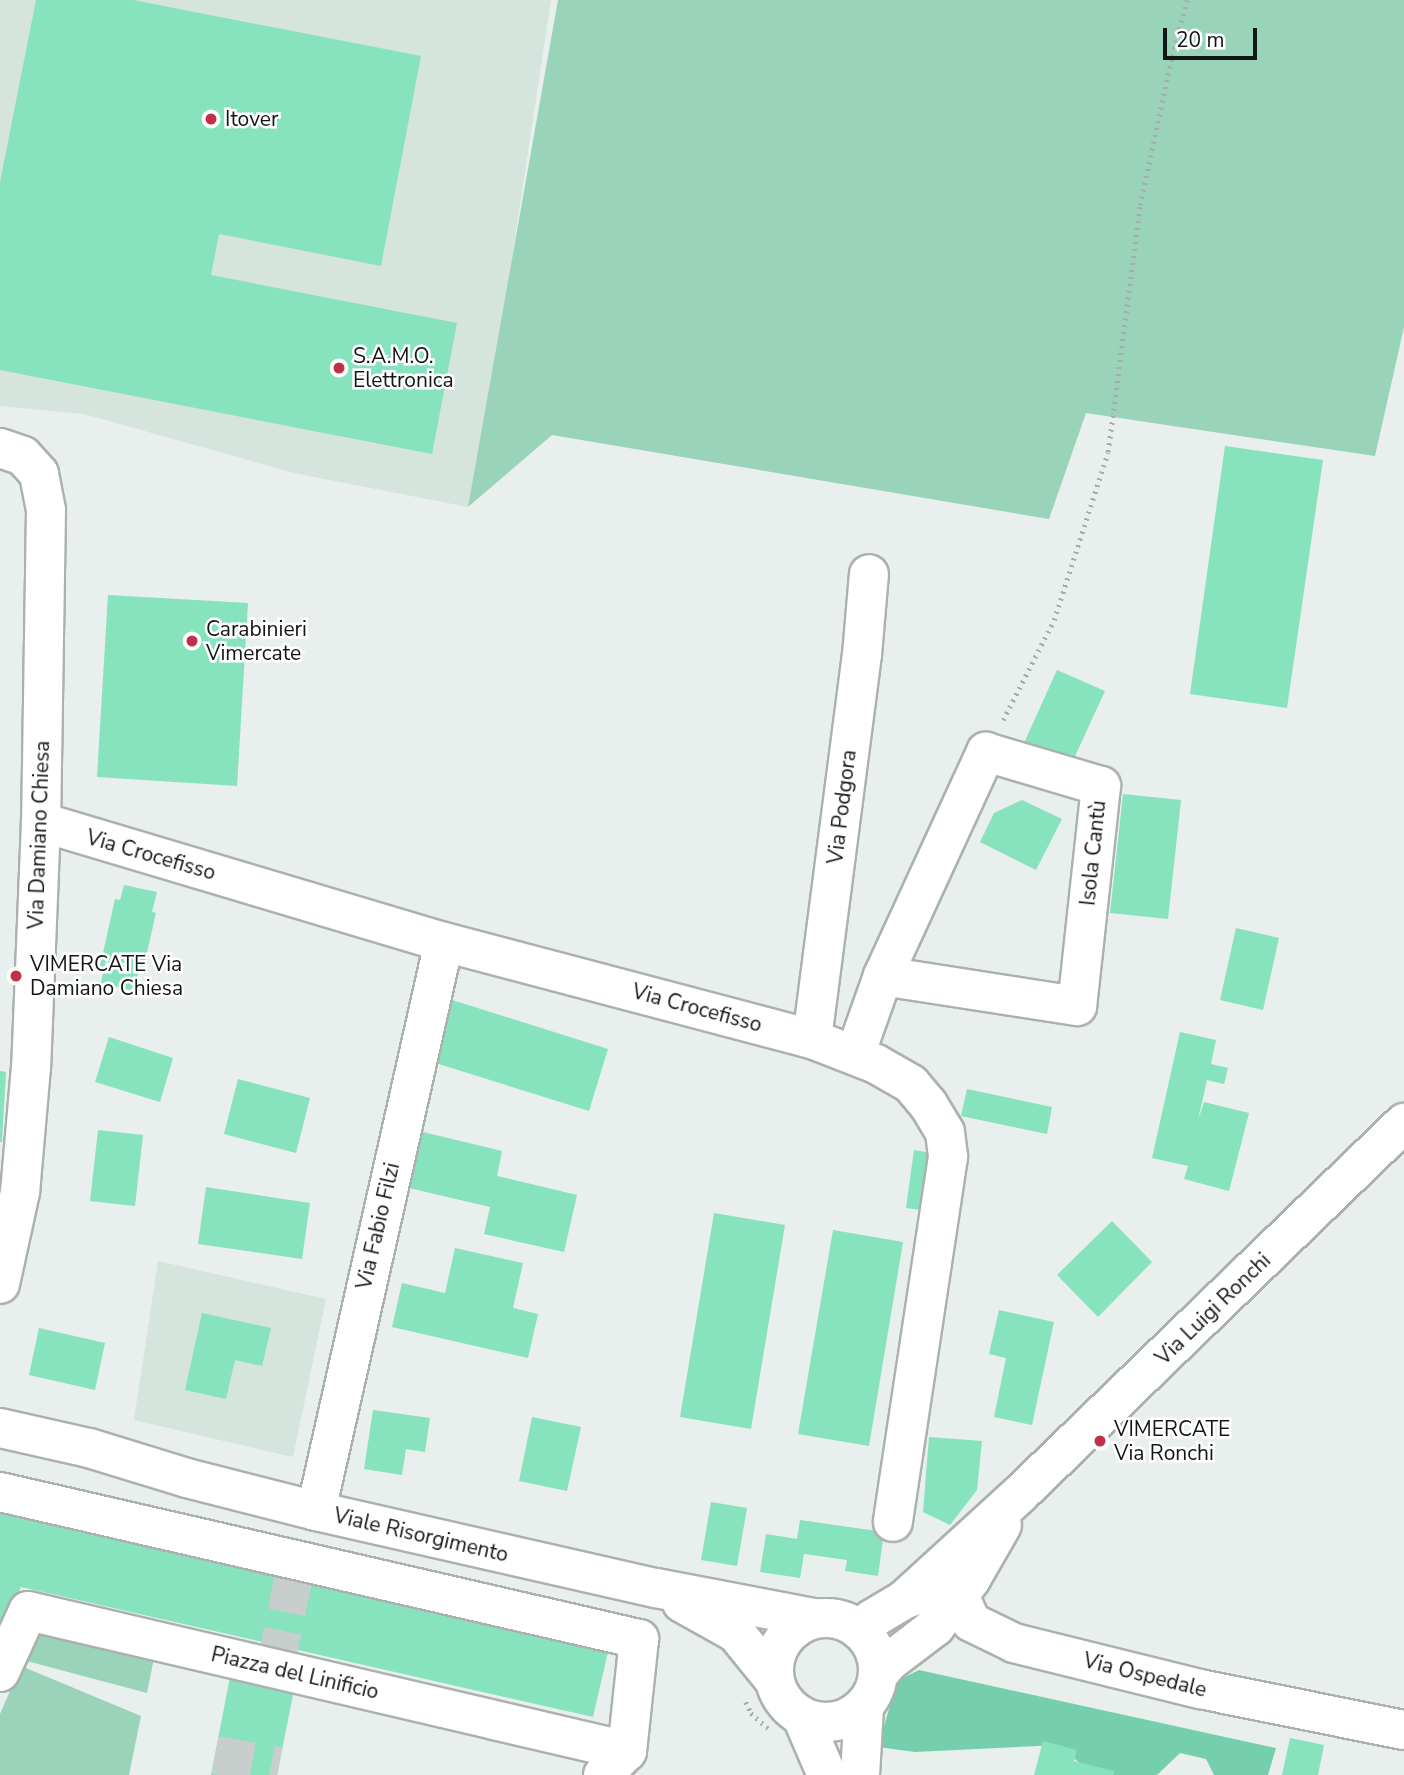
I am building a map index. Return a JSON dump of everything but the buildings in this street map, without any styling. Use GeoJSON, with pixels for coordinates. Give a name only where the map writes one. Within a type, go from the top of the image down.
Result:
{"type":"FeatureCollection","features":[{"type":"Feature","properties":{"kind":"street","name":"Via Damiano Chiesa"},"geometry":{"type":"LineString","coordinates":[[0,449],[23,456],[39,474],[46,510],[41,822],[27,1126],[20,1192],[0,1283]]}},
{"type":"Feature","properties":{"kind":"street","name":"Via Podgora"},"geometry":{"type":"LineString","coordinates":[[812,1039],[862,655],[869,575]]}},
{"type":"Feature","properties":{"kind":"street","name":"Isola Cantù"},"geometry":{"type":"LineString","coordinates":[[883,976],[1077,1006],[1101,786],[986,752]]}},
{"type":"Feature","properties":{"kind":"street"},"geometry":{"type":"LineString","coordinates":[[855,1055],[883,976],[986,752]]}},
{"type":"Feature","properties":{"kind":"street","name":"Via Crocefisso"},"geometry":{"type":"LineString","coordinates":[[41,822],[444,942],[812,1039],[855,1055],[911,1084],[938,1119],[948,1143],[948,1157],[893,1522]]}},
{"type":"Feature","properties":{"kind":"street","name":"Via Fabio Filzi"},"geometry":{"type":"LineString","coordinates":[[316,1511],[444,942]]}},
{"type":"Feature","properties":{"kind":"street","name":"Via Luigi Ronchi"},"geometry":{"type":"LineString","coordinates":[[861,1630],[872,1619],[905,1598],[1021,1493],[1404,1123]]}},
{"type":"Feature","properties":{"kind":"street","name":"Viale Risorgimento"},"geometry":{"type":"LineString","coordinates":[[0,1428],[89,1448],[187,1478],[316,1511],[656,1588],[813,1618]]}},
{"type":"Feature","properties":{"kind":"street","name":"Viale Risorgimento"},"geometry":{"type":"LineString","coordinates":[[0,1448],[68,1465],[187,1478]]}},
{"type":"Feature","properties":{"kind":"street"},"geometry":{"type":"LineString","coordinates":[[0,1492],[639,1639],[615,1763]]}},
{"type":"Feature","properties":{"kind":"street","name":"Via Luigi Ronchi"},"geometry":{"type":"LineString","coordinates":[[871,1691],[889,1662],[935,1628],[960,1597],[1021,1493]]}},
{"type":"Feature","properties":{"kind":"street","name":"Viale Risorgimento"},"geometry":{"type":"LineString","coordinates":[[656,1588],[736,1633],[774,1680]]}},
{"type":"Feature","properties":{"kind":"street"},"geometry":{"type":"LineString","coordinates":[[905,1598],[925,1593],[960,1597]]}},
{"type":"Feature","properties":{"kind":"street","name":"Via Ospedale"},"geometry":{"type":"LineString","coordinates":[[960,1597],[971,1622],[1014,1643],[1200,1689],[1404,1730]]}},
{"type":"Feature","properties":{"kind":"street","name":"Piazza del Linificio"},"geometry":{"type":"LineString","coordinates":[[0,1672],[28,1611],[615,1763]]}},
{"type":"Feature","properties":{"kind":"street"},"geometry":{"type":"LineString","coordinates":[[827,1775],[802,1717],[779,1695],[774,1680],[773,1664],[777,1648],[798,1625],[813,1618],[838,1619],[861,1630],[871,1643],[877,1658],[860,1775]]}},
{"type":"Feature","properties":{"kind":"street"},"geometry":{"type":"LineString","coordinates":[[802,1717],[834,1722],[871,1691]]}},
{"type":"Feature","properties":{"kind":"path"},"geometry":{"type":"LineString","coordinates":[[986,752],[1054,621],[1108,452],[1140,205],[1172,56],[1187,0]]}},
{"type":"Feature","properties":{"kind":"shaded area"},"geometry":{"type":"Polygon","coordinates":[[[0,0],[551,0],[501,331],[468,507],[294,473],[84,414],[0,406],[0,0]]]}},
{"type":"Feature","properties":{"kind":"shaded area"},"geometry":{"type":"Polygon","coordinates":[[[158,1261],[326,1299],[293,1457],[134,1420],[158,1261]]]}},
{"type":"Feature","properties":{"kind":"green space"},"geometry":{"type":"Polygon","coordinates":[[[558,0],[1404,0],[1404,327],[1375,456],[1086,413],[1049,519],[552,435],[468,507],[558,0]]]}},
{"type":"Feature","properties":{"kind":"green space"},"geometry":{"type":"Polygon","coordinates":[[[38,1628],[155,1653],[147,1693],[23,1660],[38,1628]]]}},
{"type":"Feature","properties":{"kind":"green space"},"geometry":{"type":"Polygon","coordinates":[[[21,1666],[141,1716],[129,1775],[0,1775],[0,1714],[21,1666]]]}},
{"type":"Feature","properties":{"kind":"green space"},"geometry":{"type":"Polygon","coordinates":[[[919,1670],[1276,1748],[1268,1775],[1214,1775],[1206,1759],[1180,1753],[1157,1775],[1093,1775],[1059,1745],[915,1752],[878,1747],[897,1681],[919,1670]]]}},
{"type":"Feature","properties":{"kind":"tunnel"},"geometry":{"type":"LineString","coordinates":[[275,1668],[297,1561]]}},
{"type":"Feature","properties":{"kind":"tunnel"},"geometry":{"type":"LineString","coordinates":[[215,1755],[279,1766]]}},
{"type":"Feature","properties":{"kind":"place","name":"Itover"},"geometry":{"type":"Point","coordinates":[211,119]}},
{"type":"Feature","properties":{"kind":"place","name":"S.A.M.O. Elettronica"},"geometry":{"type":"Point","coordinates":[339,368]}},
{"type":"Feature","properties":{"kind":"place","name":"Carabinieri Vimercate"},"geometry":{"type":"Point","coordinates":[192,641]}},
{"type":"Feature","properties":{"kind":"place","name":"VIMERCATE Via Damiano Chiesa"},"geometry":{"type":"Point","coordinates":[16,976]}},
{"type":"Feature","properties":{"kind":"place","name":"VIMERCATE Via Ronchi"},"geometry":{"type":"Point","coordinates":[1100,1441]}}]}
